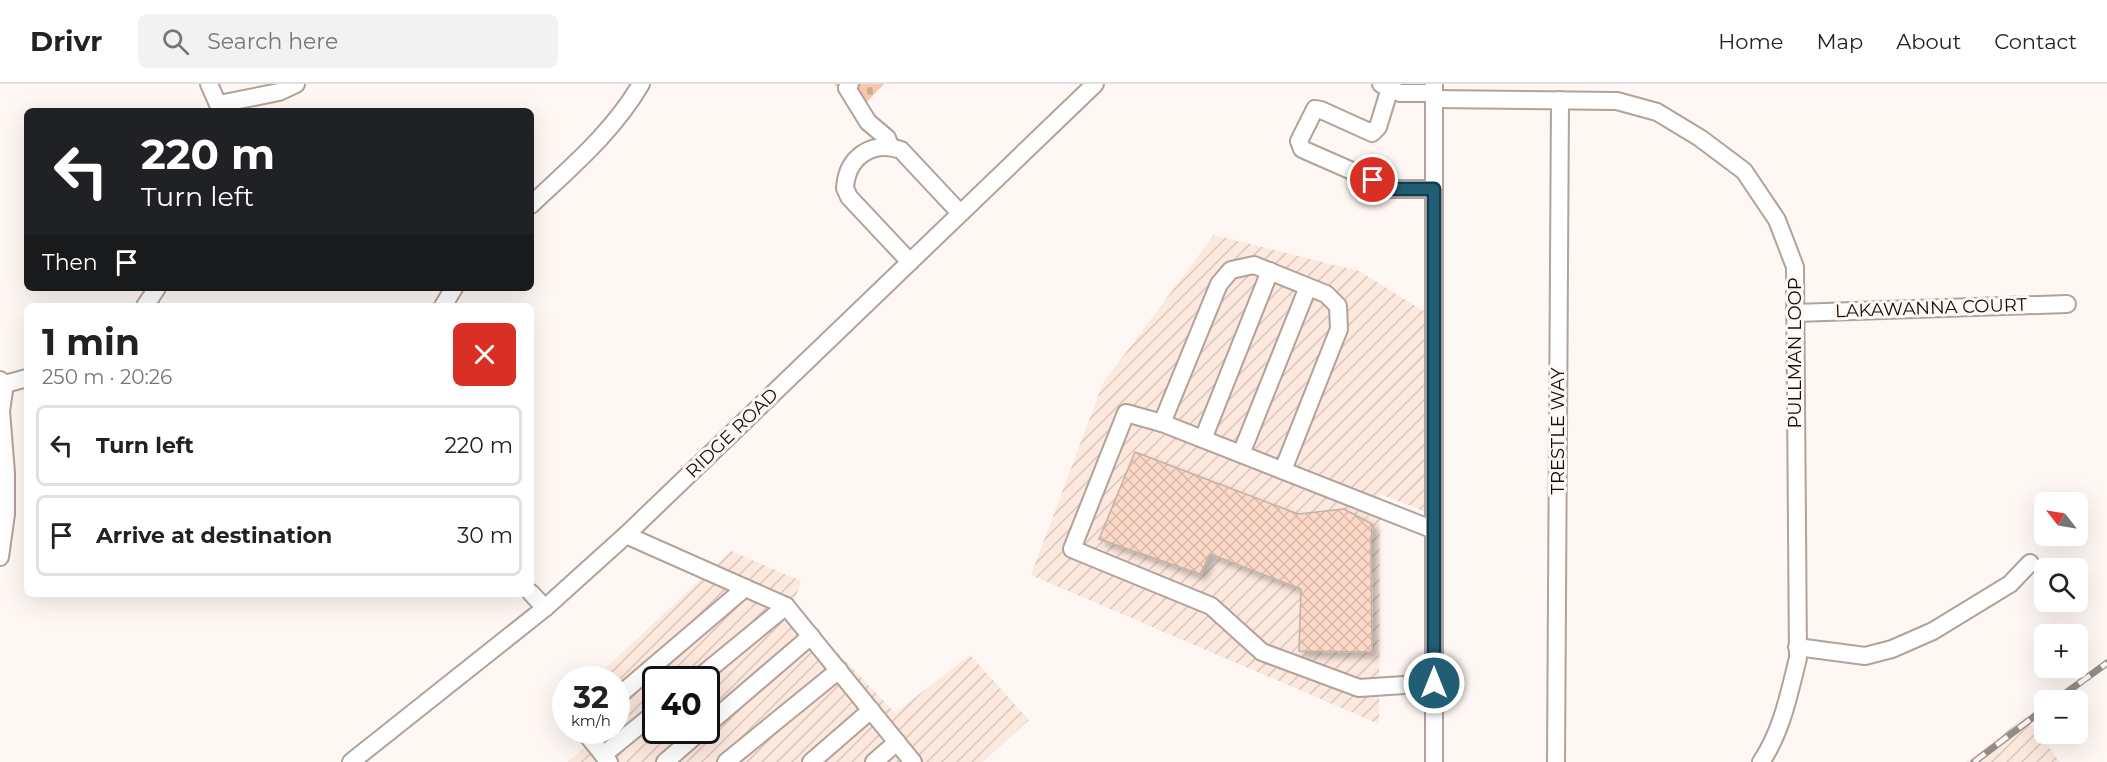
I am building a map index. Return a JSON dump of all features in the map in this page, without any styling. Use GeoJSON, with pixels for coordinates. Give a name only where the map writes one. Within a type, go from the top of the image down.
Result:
{"type":"FeatureCollection","features":[{"type":"Feature","properties":{"kind":"street"},"geometry":{"type":"LineString","coordinates":[[209,84],[220,107],[279,92],[296,84]]}},
{"type":"Feature","properties":{"kind":"street"},"geometry":{"type":"LineString","coordinates":[[534,202],[598,142],[626,110],[641,84]]}},
{"type":"Feature","properties":{"kind":"street"},"geometry":{"type":"LineString","coordinates":[[850,84],[847,88],[868,122],[887,138],[890,146]]}},
{"type":"Feature","properties":{"kind":"street","name":"RIDGE ROAD"},"geometry":{"type":"LineString","coordinates":[[351,762],[545,608],[626,535],[1095,84]]}},
{"type":"Feature","properties":{"kind":"street"},"geometry":{"type":"LineString","coordinates":[[1386,86],[1378,127],[1372,133],[1315,109],[1299,141],[1302,149],[1393,189],[1434,189]]}},
{"type":"Feature","properties":{"kind":"street","name":"PULLMAN LOOP"},"geometry":{"type":"LineString","coordinates":[[1386,86],[1400,93],[1434,92],[1560,100],[1617,101],[1657,112],[1700,138],[1744,171],[1777,220],[1795,267],[1798,658],[1783,715],[1770,749],[1761,762]]}},
{"type":"Feature","properties":{"kind":"street"},"geometry":{"type":"LineString","coordinates":[[1434,92],[1434,762]]}},
{"type":"Feature","properties":{"kind":"street","name":"TRESTLE WAY"},"geometry":{"type":"LineString","coordinates":[[1556,762],[1560,100]]}},
{"type":"Feature","properties":{"kind":"street"},"geometry":{"type":"LineString","coordinates":[[910,262],[849,197],[845,188],[849,170],[855,160],[873,147],[890,146],[901,150],[960,213]]}},
{"type":"Feature","properties":{"kind":"street"},"geometry":{"type":"LineString","coordinates":[[1162,423],[1219,284],[1231,270],[1254,264],[1326,294],[1338,306],[1339,329],[1283,470]]}},
{"type":"Feature","properties":{"kind":"street"},"geometry":{"type":"LineString","coordinates":[[1203,439],[1270,271]]}},
{"type":"Feature","properties":{"kind":"street"},"geometry":{"type":"LineString","coordinates":[[1241,454],[1308,287]]}},
{"type":"Feature","properties":{"kind":"street","name":"LAKAWANNA COURT"},"geometry":{"type":"LineString","coordinates":[[1795,313],[2067,304]]}},
{"type":"Feature","properties":{"kind":"street"},"geometry":{"type":"LineString","coordinates":[[0,557],[6,514],[1,411],[3,382],[24,378]]}},
{"type":"Feature","properties":{"kind":"street"},"geometry":{"type":"LineString","coordinates":[[1434,530],[1162,423],[1126,413],[1072,549],[1211,606],[1262,652],[1359,688],[1434,683]]}},
{"type":"Feature","properties":{"kind":"street"},"geometry":{"type":"LineString","coordinates":[[626,535],[786,606],[914,762]]}},
{"type":"Feature","properties":{"kind":"street"},"geometry":{"type":"LineString","coordinates":[[1797,647],[1865,656],[1892,649],[1933,631],[2010,584],[2030,563]]}},
{"type":"Feature","properties":{"kind":"street"},"geometry":{"type":"LineString","coordinates":[[630,686],[745,588]]}},
{"type":"Feature","properties":{"kind":"street"},"geometry":{"type":"LineString","coordinates":[[534,595],[545,608]]}},
{"type":"Feature","properties":{"kind":"street"},"geometry":{"type":"LineString","coordinates":[[713,666],[786,606]]}},
{"type":"Feature","properties":{"kind":"street"},"geometry":{"type":"LineString","coordinates":[[720,714],[811,636]]}},
{"type":"Feature","properties":{"kind":"street"},"geometry":{"type":"LineString","coordinates":[[726,762],[839,670]]}},
{"type":"Feature","properties":{"kind":"street"},"geometry":{"type":"LineString","coordinates":[[811,762],[871,710]]}},
{"type":"Feature","properties":{"kind":"street"},"geometry":{"type":"LineString","coordinates":[[594,744],[606,759],[642,725]]}},
{"type":"Feature","properties":{"kind":"street"},"geometry":{"type":"LineString","coordinates":[[874,762],[897,742]]}},
{"type":"Feature","properties":{"kind":"street"},"geometry":{"type":"LineString","coordinates":[[665,762],[686,744]]}},
{"type":"Feature","properties":{"kind":"shaded area"},"geometry":{"type":"Polygon","coordinates":[[[1214,235],[1359,271],[1435,318],[1434,515],[1380,494],[1379,724],[1031,575],[1103,383],[1214,235]]]}},
{"type":"Feature","properties":{"kind":"shaded area"},"geometry":{"type":"Polygon","coordinates":[[[731,551],[801,581],[793,606],[895,713],[970,655],[1029,720],[983,762],[568,762],[586,746],[584,744],[630,744],[630,666],[608,666],[731,551]]]}},
{"type":"Feature","properties":{"kind":"shaded area"},"geometry":{"type":"Polygon","coordinates":[[[2025,717],[2034,729],[2034,744],[2046,744],[2060,762],[1966,762],[2025,717]]]}},
{"type":"Feature","properties":{"kind":"green space"},"geometry":{"type":"Polygon","coordinates":[[[834,84],[884,84],[861,108],[834,84]]]}},
{"type":"Feature","properties":{"kind":"building"},"geometry":{"type":"Polygon","coordinates":[[[1135,452],[1298,514],[1344,509],[1372,524],[1372,652],[1299,651],[1301,589],[1210,554],[1200,574],[1099,539],[1135,452]]]}},
{"type":"Feature","properties":{"kind":"railway"},"geometry":{"type":"LineString","coordinates":[[2070,690],[2107,663]]}},
{"type":"Feature","properties":{"kind":"railway"},"geometry":{"type":"LineString","coordinates":[[1974,762],[2034,717]]}},
{"type":"Feature","properties":{"kind":"route"},"geometry":{"type":"LineString","coordinates":[[1373,180],[1393,189],[1434,189],[1434,683]]}}]}
